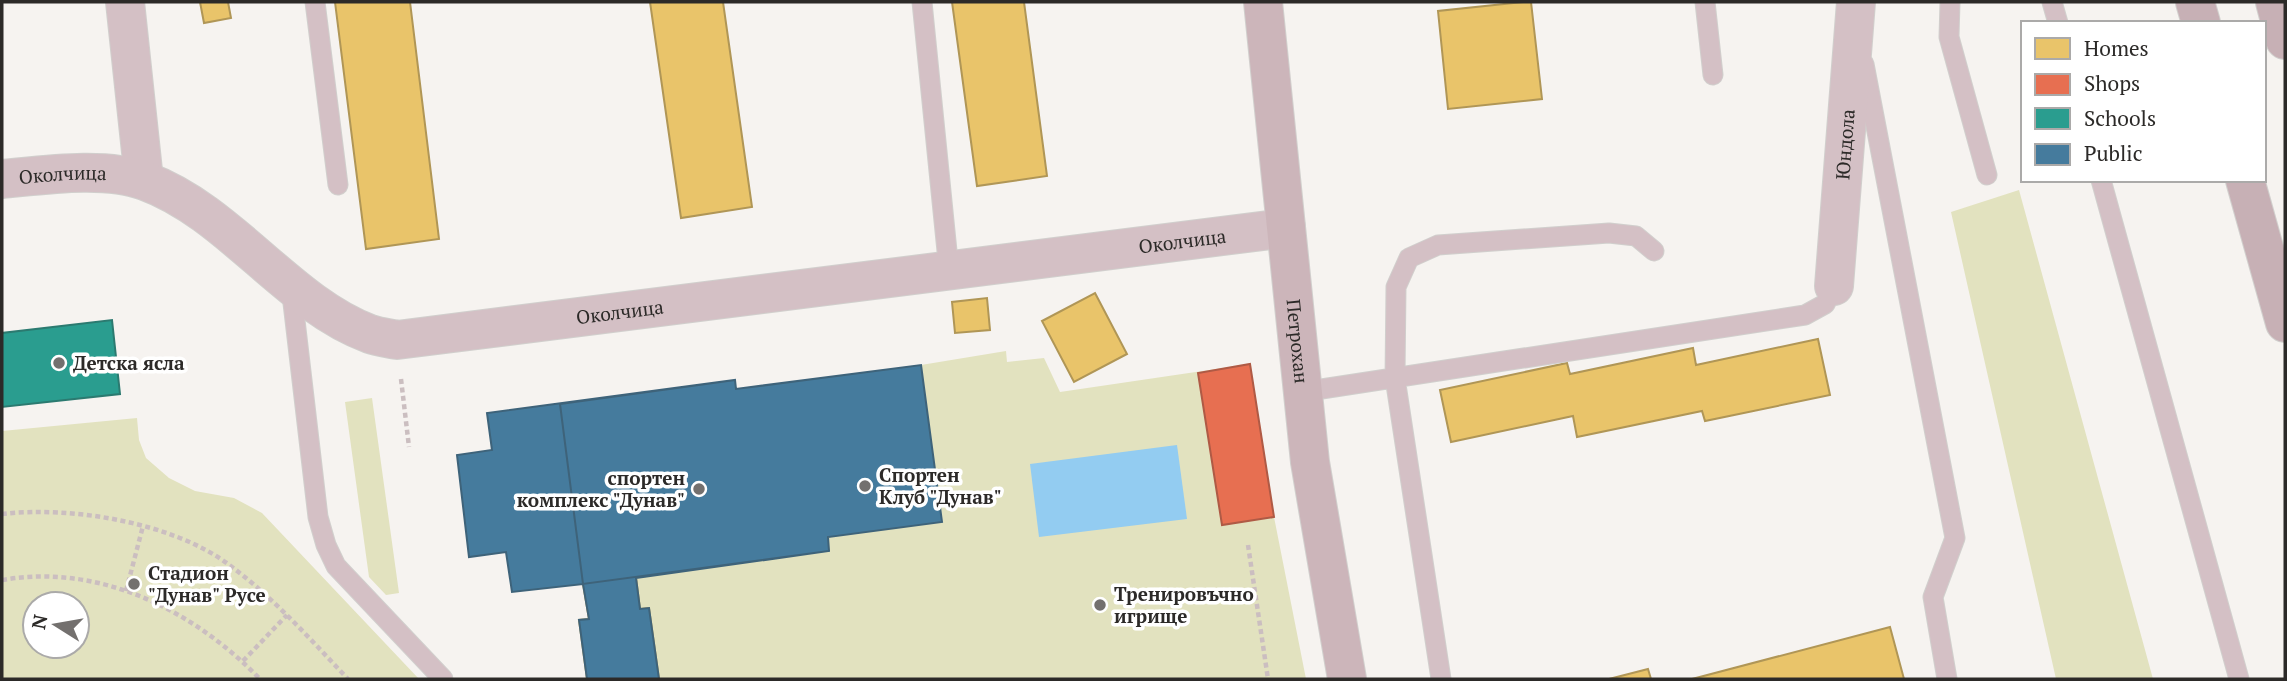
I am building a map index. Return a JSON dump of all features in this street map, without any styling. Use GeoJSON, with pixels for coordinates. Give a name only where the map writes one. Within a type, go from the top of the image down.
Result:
{"type":"FeatureCollection","features":[{"type":"Feature","properties":{"kind":"highway"},"geometry":{"type":"LineString","coordinates":[[2195,2],[2200,21]]}},
{"type":"Feature","properties":{"kind":"highway"},"geometry":{"type":"LineString","coordinates":[[2274,2],[2285,40]]}},
{"type":"Feature","properties":{"kind":"highway"},"geometry":{"type":"LineString","coordinates":[[2246,182],[2285,323]]}},
{"type":"Feature","properties":{"kind":"street"},"geometry":{"type":"LineString","coordinates":[[125,2],[144,180]]}},
{"type":"Feature","properties":{"kind":"street","name":"Петрохан"},"geometry":{"type":"LineString","coordinates":[[1263,2],[1302,392],[1327,569],[1347,679]]}},
{"type":"Feature","properties":{"kind":"street","name":"Юндола"},"geometry":{"type":"LineString","coordinates":[[1834,286],[1855,9]]}},
{"type":"Feature","properties":{"kind":"street","name":"Околчица"},"geometry":{"type":"LineString","coordinates":[[2,180],[105,173],[144,180],[182,199],[247,246],[291,285],[333,314],[370,334],[397,340],[1286,228]]}},
{"type":"Feature","properties":{"kind":"lane"},"geometry":{"type":"LineString","coordinates":[[315,2],[338,185]]}},
{"type":"Feature","properties":{"kind":"lane"},"geometry":{"type":"LineString","coordinates":[[922,2],[949,271]]}},
{"type":"Feature","properties":{"kind":"lane"},"geometry":{"type":"LineString","coordinates":[[1705,2],[1713,75]]}},
{"type":"Feature","properties":{"kind":"lane"},"geometry":{"type":"LineString","coordinates":[[1950,2],[1949,37],[1987,175]]}},
{"type":"Feature","properties":{"kind":"lane"},"geometry":{"type":"LineString","coordinates":[[2052,2],[2057,21]]}},
{"type":"Feature","properties":{"kind":"lane"},"geometry":{"type":"LineString","coordinates":[[1855,9],[1955,538],[1933,597],[1947,679]]}},
{"type":"Feature","properties":{"kind":"lane"},"geometry":{"type":"LineString","coordinates":[[2102,182],[2239,679]]}},
{"type":"Feature","properties":{"kind":"lane"},"geometry":{"type":"LineString","coordinates":[[1441,679],[1395,378],[1396,287],[1409,258],[1438,245],[1609,233],[1636,236],[1654,251]]}},
{"type":"Feature","properties":{"kind":"lane"},"geometry":{"type":"LineString","coordinates":[[291,285],[318,517],[326,545],[336,566],[443,679]]}},
{"type":"Feature","properties":{"kind":"lane"},"geometry":{"type":"LineString","coordinates":[[1302,392],[1805,315],[1825,304],[1834,286]]}},
{"type":"Feature","properties":{"kind":"path"},"geometry":{"type":"LineString","coordinates":[[403,398],[409,447]]}},
{"type":"Feature","properties":{"kind":"path"},"geometry":{"type":"LineString","coordinates":[[2,514],[33,512],[84,515],[143,526],[201,548],[226,562],[271,599],[348,679]]}},
{"type":"Feature","properties":{"kind":"path"},"geometry":{"type":"LineString","coordinates":[[126,591],[143,526]]}},
{"type":"Feature","properties":{"kind":"path"},"geometry":{"type":"LineString","coordinates":[[1248,545],[1268,679]]}},
{"type":"Feature","properties":{"kind":"path"},"geometry":{"type":"LineString","coordinates":[[2,580],[62,578],[126,591],[183,617],[226,645],[260,679]]}},
{"type":"Feature","properties":{"kind":"path"},"geometry":{"type":"LineString","coordinates":[[243,662],[287,615]]}},
{"type":"Feature","properties":{"kind":"green space"},"geometry":{"type":"Polygon","coordinates":[[[2019,190],[2153,679],[2056,679],[1951,212],[2019,190]]]}},
{"type":"Feature","properties":{"kind":"green space","name":"Спортен Клуб \"Дунав\""},"geometry":{"type":"Polygon","coordinates":[[[1006,351],[1007,362],[1044,358],[1060,392],[1250,364],[1274,517],[1306,679],[587,679],[579,620],[589,619],[583,584],[512,592],[506,552],[469,557],[457,455],[492,450],[487,413],[735,380],[736,389],[1006,351]]]}},
{"type":"Feature","properties":{"kind":"green space"},"geometry":{"type":"Polygon","coordinates":[[[372,398],[399,593],[386,595],[369,577],[345,402],[372,398]]]}},
{"type":"Feature","properties":{"kind":"green space","name":"Стадион \"Дунав\" Русе"},"geometry":{"type":"Polygon","coordinates":[[[137,418],[139,440],[146,458],[169,478],[195,491],[234,498],[262,513],[419,679],[2,679],[2,431],[137,418]]]}},
{"type":"Feature","properties":{"kind":"water"},"geometry":{"type":"Polygon","coordinates":[[[1177,445],[1187,519],[1039,537],[1030,464],[1177,445]]]}},
{"type":"Feature","properties":{"kind":"building: Homes"},"geometry":{"type":"Polygon","coordinates":[[[200,2],[228,2],[231,18],[204,23],[200,2]]]}},
{"type":"Feature","properties":{"kind":"building: Homes"},"geometry":{"type":"Polygon","coordinates":[[[335,2],[410,2],[439,239],[366,249],[335,2]]]}},
{"type":"Feature","properties":{"kind":"building: Homes"},"geometry":{"type":"Polygon","coordinates":[[[650,2],[723,2],[752,207],[681,218],[650,2]]]}},
{"type":"Feature","properties":{"kind":"building: Homes"},"geometry":{"type":"Polygon","coordinates":[[[952,2],[1024,2],[1047,176],[977,186],[952,2]]]}},
{"type":"Feature","properties":{"kind":"building: Homes"},"geometry":{"type":"Polygon","coordinates":[[[1531,2],[1542,99],[1448,109],[1438,11],[1531,2]]]}},
{"type":"Feature","properties":{"kind":"building: Homes"},"geometry":{"type":"Polygon","coordinates":[[[1095,293],[1127,354],[1074,382],[1042,321],[1095,293]]]}},
{"type":"Feature","properties":{"kind":"building: Homes"},"geometry":{"type":"Polygon","coordinates":[[[987,298],[990,330],[955,333],[952,302],[987,298]]]}},
{"type":"Feature","properties":{"kind":"building: Homes"},"geometry":{"type":"Polygon","coordinates":[[[1818,339],[1830,395],[1705,421],[1702,411],[1577,437],[1573,416],[1451,442],[1440,390],[1567,363],[1570,374],[1693,348],[1696,365],[1818,339]]]}},
{"type":"Feature","properties":{"kind":"building: Homes"},"geometry":{"type":"Polygon","coordinates":[[[636,578],[640,609],[649,608],[659,679],[587,679],[579,620],[589,619],[583,584],[636,578]]]}},
{"type":"Feature","properties":{"kind":"building: Homes"},"geometry":{"type":"Polygon","coordinates":[[[1890,627],[1904,679],[1692,679],[1890,627]]]}},
{"type":"Feature","properties":{"kind":"building: Homes"},"geometry":{"type":"Polygon","coordinates":[[[1648,669],[1651,679],[1609,679],[1648,669]]]}},
{"type":"Feature","properties":{"kind":"building: Shops"},"geometry":{"type":"Polygon","coordinates":[[[1250,364],[1274,517],[1222,525],[1198,373],[1250,364]]]}},
{"type":"Feature","properties":{"kind":"building: Schools","name":"Детска ясла"},"geometry":{"type":"Polygon","coordinates":[[[112,320],[120,394],[2,407],[2,333],[112,320]]]}},
{"type":"Feature","properties":{"kind":"building: Public","name":"спортен комплекс \"Дунав\""},"geometry":{"type":"Polygon","coordinates":[[[921,365],[942,522],[828,537],[829,551],[636,578],[640,609],[649,608],[659,679],[587,679],[579,620],[589,619],[583,584],[512,592],[506,552],[469,557],[457,455],[492,450],[487,413],[735,380],[736,389],[921,365]]]}},
{"type":"Feature","properties":{"kind":"building: Public","name":"спортен комплекс \"Дунав\""},"geometry":{"type":"Polygon","coordinates":[[[921,365],[942,522],[828,537],[829,551],[583,584],[560,404],[735,380],[736,389],[921,365]]]}},
{"type":"Feature","properties":{"kind":"place","name":"Детска ясла"},"geometry":{"type":"Point","coordinates":[59,363]}},
{"type":"Feature","properties":{"kind":"place","name":"Спортен Клуб \"Дунав\""},"geometry":{"type":"Point","coordinates":[865,486]}},
{"type":"Feature","properties":{"kind":"place","name":"спортен комплекс \"Дунав\""},"geometry":{"type":"Point","coordinates":[699,489]}},
{"type":"Feature","properties":{"kind":"place","name":"Стадион \"Дунав\" Русе"},"geometry":{"type":"Point","coordinates":[134,584]}},
{"type":"Feature","properties":{"kind":"place","name":"Тренировъчно игрище"},"geometry":{"type":"Point","coordinates":[1100,605]}}]}
